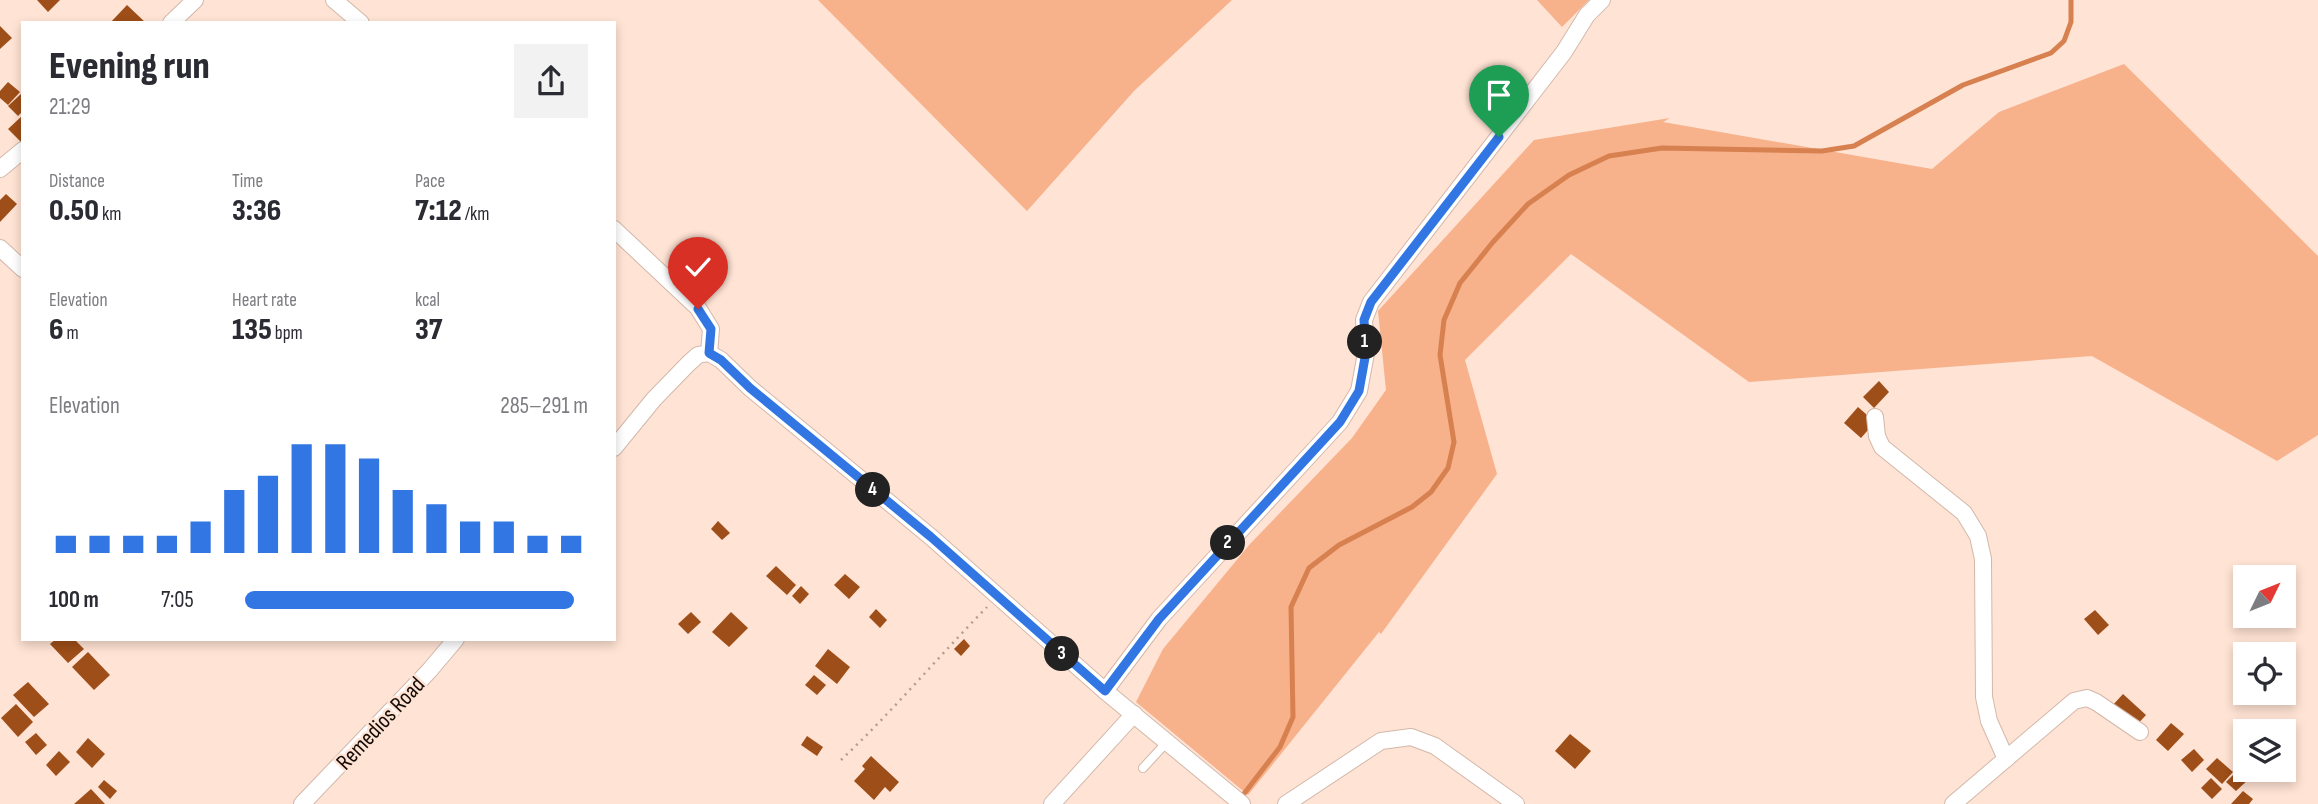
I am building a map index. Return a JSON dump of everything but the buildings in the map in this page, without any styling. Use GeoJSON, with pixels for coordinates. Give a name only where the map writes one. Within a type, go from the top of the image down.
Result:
{"type":"FeatureCollection","features":[{"type":"Feature","properties":{"kind":"street"},"geometry":{"type":"LineString","coordinates":[[173,21],[195,0]]}},
{"type":"Feature","properties":{"kind":"street"},"geometry":{"type":"LineString","coordinates":[[334,0],[359,21]]}},
{"type":"Feature","properties":{"kind":"street"},"geometry":{"type":"LineString","coordinates":[[1105,691],[1159,619],[1340,422],[1359,391],[1366,352],[1364,320],[1371,302],[1556,63],[1587,15],[1602,0]]}},
{"type":"Feature","properties":{"kind":"street"},"geometry":{"type":"LineString","coordinates":[[0,169],[21,152]]}},
{"type":"Feature","properties":{"kind":"street"},"geometry":{"type":"LineString","coordinates":[[616,231],[698,309],[711,329],[709,353]]}},
{"type":"Feature","properties":{"kind":"street"},"geometry":{"type":"LineString","coordinates":[[0,248],[21,267]]}},
{"type":"Feature","properties":{"kind":"street"},"geometry":{"type":"LineString","coordinates":[[616,446],[689,362],[698,355],[709,353],[721,360],[750,388],[931,537],[1105,691],[1242,804]]}},
{"type":"Feature","properties":{"kind":"street"},"geometry":{"type":"LineString","coordinates":[[1875,417],[1877,436],[1882,447],[1964,513],[1978,536],[1983,559],[1984,696],[1989,721],[2006,759]]}},
{"type":"Feature","properties":{"kind":"street","name":"Remedios Road"},"geometry":{"type":"LineString","coordinates":[[302,804],[454,641]]}},
{"type":"Feature","properties":{"kind":"street"},"geometry":{"type":"LineString","coordinates":[[1953,804],[2074,701],[2087,698],[2096,702],[2140,732]]}},
{"type":"Feature","properties":{"kind":"street"},"geometry":{"type":"LineString","coordinates":[[1052,804],[1134,714]]}},
{"type":"Feature","properties":{"kind":"street"},"geometry":{"type":"LineString","coordinates":[[1286,804],[1381,741],[1411,737],[1435,746],[1516,804]]}},
{"type":"Feature","properties":{"kind":"lane"},"geometry":{"type":"LineString","coordinates":[[1143,768],[1166,743]]}},
{"type":"Feature","properties":{"kind":"path"},"geometry":{"type":"LineString","coordinates":[[841,760],[874,729],[997,597]]}},
{"type":"Feature","properties":{"kind":"shaded area"},"geometry":{"type":"Polygon","coordinates":[[[818,0],[1232,0],[1134,91],[1027,211],[818,0]]]}},
{"type":"Feature","properties":{"kind":"shaded area"},"geometry":{"type":"Polygon","coordinates":[[[1537,0],[1589,0],[1562,27],[1537,0]]]}},
{"type":"Feature","properties":{"kind":"shaded area"},"geometry":{"type":"Polygon","coordinates":[[[2124,64],[2318,256],[2318,435],[2277,461],[2092,356],[1749,382],[1571,254],[1465,360],[1497,474],[1381,634],[1379,632],[1248,795],[1136,702],[1163,649],[1250,544],[1352,438],[1386,390],[1378,311],[1534,140],[1670,118],[1663,122],[1932,169],[1999,112],[2124,64]]]}},
{"type":"Feature","properties":{"kind":"waterway"},"geometry":{"type":"LineString","coordinates":[[1243,795],[1280,747],[1293,717],[1291,607],[1309,568],[1339,545],[1412,507],[1431,492],[1448,468],[1454,442],[1440,355],[1444,320],[1460,283],[1528,204],[1569,175],[1609,156],[1662,148],[1822,151],[1854,146],[1963,85],[2051,53],[2064,41],[2071,22],[2071,0]]}},
{"type":"Feature","properties":{"kind":"route"},"geometry":{"type":"LineString","coordinates":[[698,309],[711,329],[709,353],[721,360],[750,388],[954,556],[1105,691],[1159,619],[1340,422],[1359,391],[1366,352],[1364,320],[1371,302],[1499,137]]}}]}
